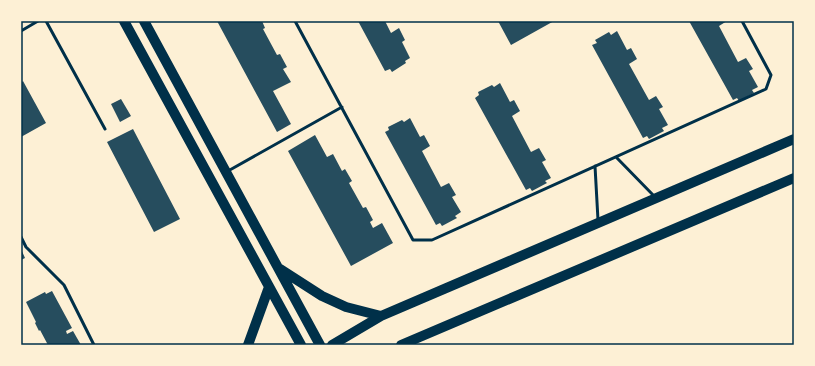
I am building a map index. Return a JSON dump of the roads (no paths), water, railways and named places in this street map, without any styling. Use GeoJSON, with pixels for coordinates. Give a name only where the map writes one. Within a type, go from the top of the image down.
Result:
{"type":"FeatureCollection","features":[{"type":"Feature","properties":{"kind":"main road"},"geometry":{"type":"LineString","coordinates":[[124,21],[301,345]]}},
{"type":"Feature","properties":{"kind":"main road"},"geometry":{"type":"LineString","coordinates":[[144,21],[320,345]]}},
{"type":"Feature","properties":{"kind":"main road"},"geometry":{"type":"LineString","coordinates":[[332,345],[381,316],[794,139]]}},
{"type":"Feature","properties":{"kind":"main road"},"geometry":{"type":"LineString","coordinates":[[401,345],[794,178]]}},
{"type":"Feature","properties":{"kind":"main road"},"geometry":{"type":"LineString","coordinates":[[278,267],[322,296],[346,307],[381,316]]}},
{"type":"Feature","properties":{"kind":"main road"},"geometry":{"type":"LineString","coordinates":[[248,345],[269,287]]}},
{"type":"Feature","properties":{"kind":"lane"},"geometry":{"type":"LineString","coordinates":[[21,31],[38,21]]}},
{"type":"Feature","properties":{"kind":"lane"},"geometry":{"type":"LineString","coordinates":[[46,21],[105,129]]}},
{"type":"Feature","properties":{"kind":"lane"},"geometry":{"type":"LineString","coordinates":[[295,21],[414,240],[432,240],[766,89],[772,75],[742,21]]}},
{"type":"Feature","properties":{"kind":"lane"},"geometry":{"type":"LineString","coordinates":[[226,172],[342,108]]}},
{"type":"Feature","properties":{"kind":"lane"},"geometry":{"type":"LineString","coordinates":[[616,157],[656,198]]}},
{"type":"Feature","properties":{"kind":"lane"},"geometry":{"type":"LineString","coordinates":[[595,166],[598,223]]}},
{"type":"Feature","properties":{"kind":"lane"},"geometry":{"type":"LineString","coordinates":[[21,237],[26,247],[64,285],[94,345]]}}]}
